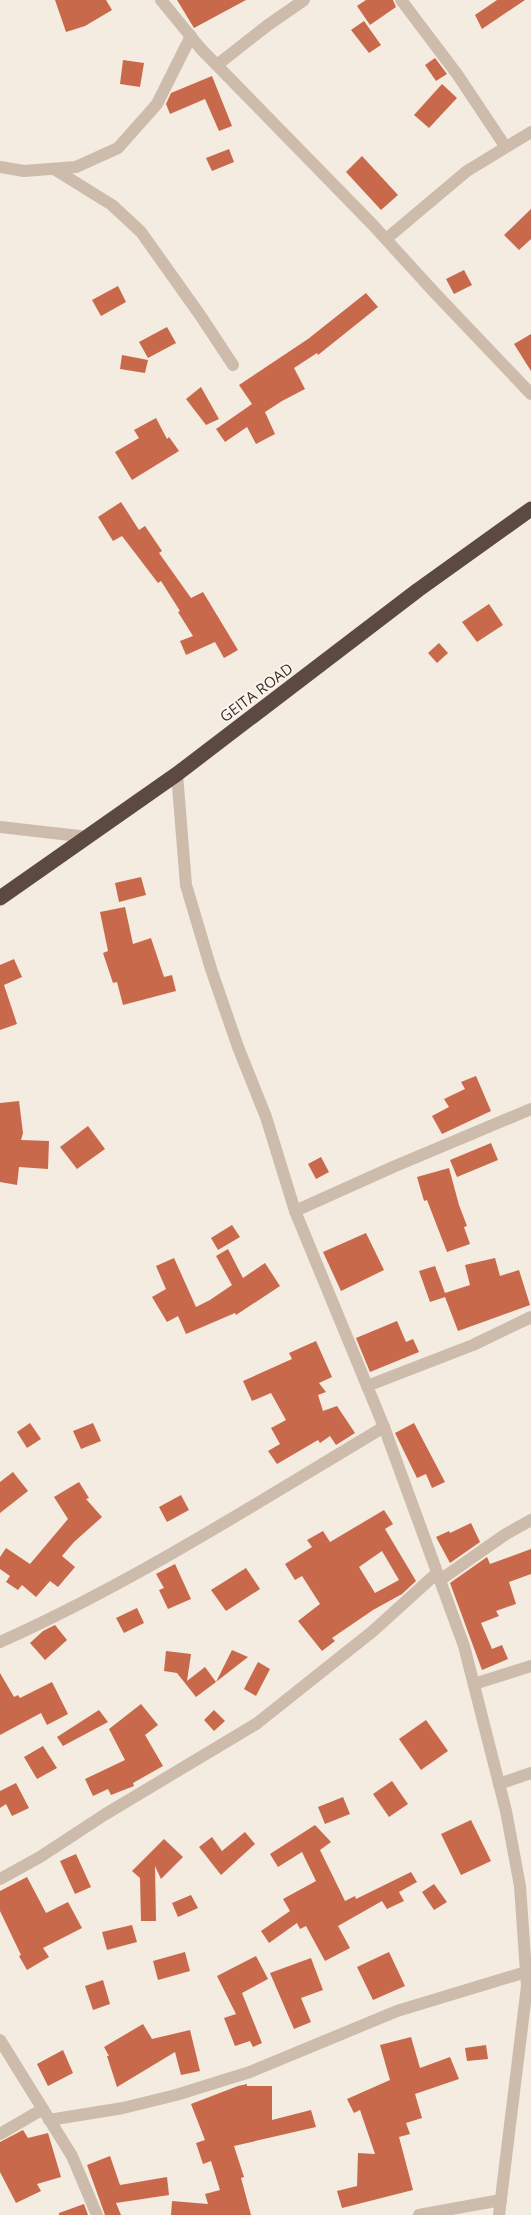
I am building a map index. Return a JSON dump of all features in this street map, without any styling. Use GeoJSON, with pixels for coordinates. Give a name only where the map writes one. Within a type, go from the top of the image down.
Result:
{"type":"FeatureCollection","features":[{"type":"Feature","properties":{"kind":"highway","name":"GEITA ROAD"},"geometry":{"type":"LineString","coordinates":[[0,898],[177,774],[418,590],[531,509]]}},
{"type":"Feature","properties":{"kind":"street"},"geometry":{"type":"LineString","coordinates":[[160,0],[217,65],[386,239],[531,394]]}},
{"type":"Feature","properties":{"kind":"street"},"geometry":{"type":"LineString","coordinates":[[217,65],[268,24],[304,0]]}},
{"type":"Feature","properties":{"kind":"street"},"geometry":{"type":"LineString","coordinates":[[401,0],[457,74],[505,146]]}},
{"type":"Feature","properties":{"kind":"street"},"geometry":{"type":"LineString","coordinates":[[0,167],[24,171],[76,168],[118,148],[157,104],[191,36]]}},
{"type":"Feature","properties":{"kind":"street"},"geometry":{"type":"LineString","coordinates":[[386,239],[460,177],[505,146],[531,132]]}},
{"type":"Feature","properties":{"kind":"street"},"geometry":{"type":"LineString","coordinates":[[54,169],[112,205],[141,232],[233,365]]}},
{"type":"Feature","properties":{"kind":"street"},"geometry":{"type":"LineString","coordinates":[[177,774],[186,885],[211,969],[238,1047],[266,1117],[295,1211],[384,1427],[464,1646],[500,1784],[520,1886],[528,1954],[526,1972],[527,2011],[499,2215]]}},
{"type":"Feature","properties":{"kind":"street"},"geometry":{"type":"LineString","coordinates":[[0,827],[88,837]]}},
{"type":"Feature","properties":{"kind":"street"},"geometry":{"type":"LineString","coordinates":[[295,1211],[393,1167],[531,1109]]}},
{"type":"Feature","properties":{"kind":"street"},"geometry":{"type":"LineString","coordinates":[[367,1386],[473,1345],[531,1317]]}},
{"type":"Feature","properties":{"kind":"street"},"geometry":{"type":"LineString","coordinates":[[0,1642],[53,1618],[206,1534],[384,1427]]}},
{"type":"Feature","properties":{"kind":"street"},"geometry":{"type":"LineString","coordinates":[[0,1879],[40,1857],[112,1810],[256,1724],[438,1577],[531,1520]]}},
{"type":"Feature","properties":{"kind":"street"},"geometry":{"type":"LineString","coordinates":[[474,1684],[531,1666]]}},
{"type":"Feature","properties":{"kind":"street"},"geometry":{"type":"LineString","coordinates":[[500,1784],[531,1773]]}},
{"type":"Feature","properties":{"kind":"street"},"geometry":{"type":"LineString","coordinates":[[0,2134],[46,2115],[124,2108],[250,2072],[397,2011],[526,1972]]}},
{"type":"Feature","properties":{"kind":"street"},"geometry":{"type":"LineString","coordinates":[[0,2040],[72,2156],[97,2215]]}},
{"type":"Feature","properties":{"kind":"street"},"geometry":{"type":"LineString","coordinates":[[419,2215],[501,2200]]}},
{"type":"Feature","properties":{"kind":"building"},"geometry":{"type":"Polygon","coordinates":[[[55,0],[106,0],[112,10],[85,26],[66,32],[55,0]]]}},
{"type":"Feature","properties":{"kind":"building"},"geometry":{"type":"Polygon","coordinates":[[[177,0],[246,0],[194,28],[177,0]]]}},
{"type":"Feature","properties":{"kind":"building"},"geometry":{"type":"Polygon","coordinates":[[[366,0],[393,0],[396,7],[370,25],[357,6],[366,0]]]}},
{"type":"Feature","properties":{"kind":"building"},"geometry":{"type":"Polygon","coordinates":[[[497,0],[525,0],[482,29],[475,15],[497,0]]]}},
{"type":"Feature","properties":{"kind":"building"},"geometry":{"type":"Polygon","coordinates":[[[364,21],[381,45],[369,53],[351,30],[364,21]]]}},
{"type":"Feature","properties":{"kind":"building"},"geometry":{"type":"Polygon","coordinates":[[[435,58],[447,74],[436,81],[425,65],[435,58]]]}},
{"type":"Feature","properties":{"kind":"building"},"geometry":{"type":"Polygon","coordinates":[[[123,60],[144,63],[140,87],[120,84],[123,60]]]}},
{"type":"Feature","properties":{"kind":"building"},"geometry":{"type":"Polygon","coordinates":[[[212,76],[232,126],[219,131],[205,99],[170,114],[166,104],[171,93],[212,76]]]}},
{"type":"Feature","properties":{"kind":"building"},"geometry":{"type":"Polygon","coordinates":[[[442,84],[457,98],[429,128],[414,115],[442,84]]]}},
{"type":"Feature","properties":{"kind":"building"},"geometry":{"type":"Polygon","coordinates":[[[229,149],[234,162],[212,171],[206,158],[229,149]]]}},
{"type":"Feature","properties":{"kind":"building"},"geometry":{"type":"Polygon","coordinates":[[[362,156],[398,195],[381,210],[346,172],[362,156]]]}},
{"type":"Feature","properties":{"kind":"building"},"geometry":{"type":"Polygon","coordinates":[[[531,209],[531,239],[519,250],[504,235],[531,209]]]}},
{"type":"Feature","properties":{"kind":"building"},"geometry":{"type":"Polygon","coordinates":[[[464,270],[472,285],[454,294],[446,279],[464,270]]]}},
{"type":"Feature","properties":{"kind":"building"},"geometry":{"type":"Polygon","coordinates":[[[118,286],[126,302],[101,316],[92,300],[118,286]]]}},
{"type":"Feature","properties":{"kind":"building"},"geometry":{"type":"Polygon","coordinates":[[[366,293],[378,307],[318,355],[317,353],[294,368],[305,389],[265,412],[275,434],[256,444],[247,427],[225,442],[216,429],[252,404],[239,385],[308,339],[366,293]]]}},
{"type":"Feature","properties":{"kind":"building"},"geometry":{"type":"Polygon","coordinates":[[[167,327],[176,343],[148,358],[139,342],[167,327]]]}},
{"type":"Feature","properties":{"kind":"building"},"geometry":{"type":"Polygon","coordinates":[[[531,334],[531,371],[514,344],[531,334]]]}},
{"type":"Feature","properties":{"kind":"building"},"geometry":{"type":"Polygon","coordinates":[[[122,355],[148,360],[145,373],[120,369],[122,355]]]}},
{"type":"Feature","properties":{"kind":"building"},"geometry":{"type":"Polygon","coordinates":[[[201,387],[219,419],[206,425],[186,399],[201,387]]]}},
{"type":"Feature","properties":{"kind":"building"},"geometry":{"type":"Polygon","coordinates":[[[156,418],[167,439],[169,437],[179,451],[132,480],[115,452],[139,438],[134,430],[156,418]]]}},
{"type":"Feature","properties":{"kind":"building"},"geometry":{"type":"Polygon","coordinates":[[[121,502],[139,530],[145,526],[162,551],[159,553],[191,598],[203,592],[238,650],[224,658],[215,642],[186,655],[180,641],[193,636],[161,581],[158,583],[122,536],[113,541],[98,517],[121,502]]]}},
{"type":"Feature","properties":{"kind":"building"},"geometry":{"type":"Polygon","coordinates":[[[489,604],[503,625],[477,642],[462,622],[489,604]]]}},
{"type":"Feature","properties":{"kind":"building"},"geometry":{"type":"Polygon","coordinates":[[[439,643],[448,653],[437,663],[428,653],[439,643]]]}},
{"type":"Feature","properties":{"kind":"building"},"geometry":{"type":"Polygon","coordinates":[[[141,877],[146,895],[119,902],[115,883],[141,877]]]}},
{"type":"Feature","properties":{"kind":"building"},"geometry":{"type":"Polygon","coordinates":[[[125,907],[133,944],[151,938],[164,977],[172,975],[176,991],[123,1005],[117,982],[113,983],[103,953],[108,951],[100,912],[125,907]]]}},
{"type":"Feature","properties":{"kind":"building"},"geometry":{"type":"Polygon","coordinates":[[[14,959],[22,977],[4,985],[17,1024],[0,1030],[0,965],[14,959]]]}},
{"type":"Feature","properties":{"kind":"building"},"geometry":{"type":"Polygon","coordinates":[[[476,1076],[491,1111],[442,1134],[432,1116],[449,1107],[444,1099],[465,1089],[461,1082],[476,1076]]]}},
{"type":"Feature","properties":{"kind":"building"},"geometry":{"type":"Polygon","coordinates":[[[19,1101],[23,1133],[21,1140],[49,1141],[48,1169],[19,1167],[17,1185],[0,1182],[0,1103],[19,1101]]]}},
{"type":"Feature","properties":{"kind":"building"},"geometry":{"type":"Polygon","coordinates":[[[88,1126],[105,1149],[77,1169],[60,1147],[88,1126]]]}},
{"type":"Feature","properties":{"kind":"building"},"geometry":{"type":"Polygon","coordinates":[[[491,1143],[498,1160],[457,1177],[450,1160],[491,1143]]]}},
{"type":"Feature","properties":{"kind":"building"},"geometry":{"type":"Polygon","coordinates":[[[321,1157],[329,1172],[316,1179],[308,1164],[321,1157]]]}},
{"type":"Feature","properties":{"kind":"building"},"geometry":{"type":"Polygon","coordinates":[[[449,1168],[467,1226],[464,1227],[470,1244],[447,1252],[427,1200],[424,1201],[417,1177],[449,1168]]]}},
{"type":"Feature","properties":{"kind":"building"},"geometry":{"type":"Polygon","coordinates":[[[232,1225],[240,1237],[218,1250],[211,1238],[232,1225]]]}},
{"type":"Feature","properties":{"kind":"building"},"geometry":{"type":"Polygon","coordinates":[[[366,1233],[384,1270],[341,1291],[323,1252],[366,1233]]]}},
{"type":"Feature","properties":{"kind":"building"},"geometry":{"type":"Polygon","coordinates":[[[228,1249],[243,1278],[265,1263],[280,1286],[236,1315],[235,1313],[186,1334],[178,1316],[167,1322],[152,1297],[166,1289],[156,1266],[174,1258],[196,1307],[232,1285],[216,1256],[228,1249]]]}},
{"type":"Feature","properties":{"kind":"building"},"geometry":{"type":"Polygon","coordinates":[[[495,1258],[500,1276],[519,1270],[530,1305],[458,1331],[445,1297],[430,1302],[419,1271],[435,1266],[445,1293],[470,1285],[465,1265],[495,1258]]]}},
{"type":"Feature","properties":{"kind":"building"},"geometry":{"type":"Polygon","coordinates":[[[397,1321],[406,1342],[413,1339],[419,1352],[370,1372],[356,1338],[397,1321]]]}},
{"type":"Feature","properties":{"kind":"building"},"geometry":{"type":"Polygon","coordinates":[[[316,1341],[332,1377],[319,1383],[326,1392],[318,1395],[323,1411],[337,1406],[355,1433],[336,1445],[330,1436],[320,1443],[318,1440],[277,1464],[268,1451],[280,1444],[271,1428],[286,1420],[271,1393],[252,1401],[243,1381],[292,1359],[289,1353],[316,1341]]]}},
{"type":"Feature","properties":{"kind":"building"},"geometry":{"type":"Polygon","coordinates":[[[30,1423],[41,1439],[27,1448],[17,1432],[30,1423]]]}},
{"type":"Feature","properties":{"kind":"building"},"geometry":{"type":"Polygon","coordinates":[[[93,1423],[101,1441],[81,1449],[73,1431],[93,1423]]]}},
{"type":"Feature","properties":{"kind":"building"},"geometry":{"type":"Polygon","coordinates":[[[414,1423],[445,1482],[432,1488],[426,1474],[417,1478],[395,1433],[414,1423]]]}},
{"type":"Feature","properties":{"kind":"building"},"geometry":{"type":"Polygon","coordinates":[[[13,1472],[28,1491],[0,1513],[0,1482],[13,1472]]]}},
{"type":"Feature","properties":{"kind":"building"},"geometry":{"type":"Polygon","coordinates":[[[79,1482],[89,1498],[86,1499],[102,1517],[74,1542],[62,1556],[75,1567],[58,1587],[50,1581],[36,1597],[22,1585],[18,1590],[6,1582],[10,1576],[0,1569],[0,1557],[6,1548],[30,1564],[68,1519],[54,1497],[79,1482]]]}},
{"type":"Feature","properties":{"kind":"building"},"geometry":{"type":"Polygon","coordinates":[[[181,1495],[189,1510],[167,1522],[159,1507],[181,1495]]]}},
{"type":"Feature","properties":{"kind":"building"},"geometry":{"type":"Polygon","coordinates":[[[384,1510],[393,1524],[385,1529],[416,1581],[402,1594],[373,1610],[332,1638],[335,1641],[322,1651],[298,1621],[320,1604],[302,1576],[295,1580],[285,1564],[312,1547],[307,1540],[323,1531],[330,1542],[384,1510]],[[382,1551],[359,1567],[375,1593],[399,1580],[382,1551]]]}},
{"type":"Feature","properties":{"kind":"building"},"geometry":{"type":"Polygon","coordinates":[[[471,1523],[480,1542],[450,1563],[436,1537],[471,1523]]]}},
{"type":"Feature","properties":{"kind":"building"},"geometry":{"type":"Polygon","coordinates":[[[531,1549],[531,1574],[509,1582],[516,1604],[496,1611],[499,1616],[481,1623],[492,1649],[502,1645],[508,1659],[482,1670],[450,1583],[487,1557],[490,1564],[531,1549]]]}},
{"type":"Feature","properties":{"kind":"building"},"geometry":{"type":"Polygon","coordinates":[[[175,1564],[191,1599],[168,1609],[159,1590],[164,1588],[156,1574],[175,1564]]]}},
{"type":"Feature","properties":{"kind":"building"},"geometry":{"type":"Polygon","coordinates":[[[246,1568],[260,1589],[226,1611],[211,1590],[246,1568]]]}},
{"type":"Feature","properties":{"kind":"building"},"geometry":{"type":"Polygon","coordinates":[[[137,1608],[144,1623],[124,1633],[116,1618],[137,1608]]]}},
{"type":"Feature","properties":{"kind":"building"},"geometry":{"type":"Polygon","coordinates":[[[55,1625],[67,1640],[45,1660],[30,1643],[43,1631],[55,1625]]]}},
{"type":"Feature","properties":{"kind":"building"},"geometry":{"type":"Polygon","coordinates":[[[232,1650],[248,1657],[216,1682],[232,1650]]]}},
{"type":"Feature","properties":{"kind":"building"},"geometry":{"type":"Polygon","coordinates":[[[166,1651],[191,1654],[187,1681],[205,1667],[216,1682],[196,1697],[177,1673],[164,1671],[166,1651]]]}},
{"type":"Feature","properties":{"kind":"building"},"geometry":{"type":"Polygon","coordinates":[[[258,1662],[270,1669],[256,1696],[244,1689],[258,1662]]]}},
{"type":"Feature","properties":{"kind":"building"},"geometry":{"type":"Polygon","coordinates":[[[0,1673],[14,1697],[18,1695],[20,1698],[52,1682],[68,1714],[47,1725],[41,1713],[0,1735],[0,1673]]]}},
{"type":"Feature","properties":{"kind":"building"},"geometry":{"type":"Polygon","coordinates":[[[141,1704],[158,1725],[145,1735],[163,1766],[133,1783],[134,1786],[111,1795],[108,1789],[93,1796],[85,1779],[125,1760],[109,1729],[141,1704]]]}},
{"type":"Feature","properties":{"kind":"building"},"geometry":{"type":"Polygon","coordinates":[[[99,1710],[108,1722],[63,1746],[57,1737],[99,1710]]]}},
{"type":"Feature","properties":{"kind":"building"},"geometry":{"type":"Polygon","coordinates":[[[214,1710],[225,1721],[214,1731],[204,1720],[214,1710]]]}},
{"type":"Feature","properties":{"kind":"building"},"geometry":{"type":"Polygon","coordinates":[[[426,1720],[448,1751],[421,1770],[399,1739],[426,1720]]]}},
{"type":"Feature","properties":{"kind":"building"},"geometry":{"type":"Polygon","coordinates":[[[43,1746],[57,1768],[37,1779],[24,1757],[43,1746]]]}},
{"type":"Feature","properties":{"kind":"building"},"geometry":{"type":"Polygon","coordinates":[[[392,1781],[408,1804],[389,1817],[373,1794],[392,1781]]]}},
{"type":"Feature","properties":{"kind":"building"},"geometry":{"type":"Polygon","coordinates":[[[16,1783],[29,1808],[12,1816],[6,1804],[0,1808],[0,1791],[16,1783]]]}},
{"type":"Feature","properties":{"kind":"building"},"geometry":{"type":"Polygon","coordinates":[[[343,1797],[350,1814],[325,1824],[318,1807],[343,1797]]]}},
{"type":"Feature","properties":{"kind":"building"},"geometry":{"type":"Polygon","coordinates":[[[471,1820],[491,1861],[461,1875],[441,1834],[471,1820]]]}},
{"type":"Feature","properties":{"kind":"building"},"geometry":{"type":"Polygon","coordinates":[[[315,1825],[331,1842],[320,1850],[345,1901],[355,1896],[356,1899],[411,1872],[417,1882],[399,1892],[404,1901],[387,1909],[382,1901],[338,1926],[350,1948],[325,1961],[306,1926],[300,1929],[297,1923],[269,1943],[261,1931],[290,1911],[283,1899],[316,1881],[302,1852],[278,1867],[270,1854],[315,1825]]]}},
{"type":"Feature","properties":{"kind":"building"},"geometry":{"type":"Polygon","coordinates":[[[245,1832],[255,1844],[221,1875],[199,1847],[212,1837],[222,1851],[245,1832]]]}},
{"type":"Feature","properties":{"kind":"building"},"geometry":{"type":"Polygon","coordinates":[[[164,1839],[183,1857],[161,1879],[155,1866],[156,1921],[141,1921],[140,1878],[132,1871],[164,1839]]]}},
{"type":"Feature","properties":{"kind":"building"},"geometry":{"type":"Polygon","coordinates":[[[76,1854],[91,1887],[75,1894],[60,1861],[76,1854]]]}},
{"type":"Feature","properties":{"kind":"building"},"geometry":{"type":"Polygon","coordinates":[[[27,1877],[46,1913],[68,1902],[82,1928],[43,1948],[49,1957],[27,1970],[0,1911],[0,1891],[27,1877]]]}},
{"type":"Feature","properties":{"kind":"building"},"geometry":{"type":"Polygon","coordinates":[[[434,1884],[447,1902],[434,1910],[422,1892],[434,1884]]]}},
{"type":"Feature","properties":{"kind":"building"},"geometry":{"type":"Polygon","coordinates":[[[191,1895],[198,1908],[178,1917],[172,1903],[191,1895]]]}},
{"type":"Feature","properties":{"kind":"building"},"geometry":{"type":"Polygon","coordinates":[[[132,1925],[137,1942],[107,1950],[102,1932],[132,1925]]]}},
{"type":"Feature","properties":{"kind":"building"},"geometry":{"type":"Polygon","coordinates":[[[185,1952],[190,1971],[158,1980],[153,1961],[185,1952]]]}},
{"type":"Feature","properties":{"kind":"building"},"geometry":{"type":"Polygon","coordinates":[[[389,1952],[405,1986],[373,2000],[357,1967],[389,1952]]]}},
{"type":"Feature","properties":{"kind":"building"},"geometry":{"type":"Polygon","coordinates":[[[256,1956],[268,1979],[242,1993],[262,2043],[253,2047],[250,2041],[235,2046],[224,2018],[236,2014],[217,1976],[256,1956]]]}},
{"type":"Feature","properties":{"kind":"building"},"geometry":{"type":"Polygon","coordinates":[[[311,1958],[323,1990],[301,1998],[311,2022],[294,2029],[270,1973],[311,1958]]]}},
{"type":"Feature","properties":{"kind":"building"},"geometry":{"type":"Polygon","coordinates":[[[103,1980],[110,2004],[93,2010],[85,1986],[103,1980]]]}},
{"type":"Feature","properties":{"kind":"building"},"geometry":{"type":"Polygon","coordinates":[[[143,2024],[152,2039],[190,2030],[200,2071],[181,2075],[175,2052],[117,2087],[107,2056],[109,2056],[104,2047],[143,2024]]]}},
{"type":"Feature","properties":{"kind":"building"},"geometry":{"type":"Polygon","coordinates":[[[411,2037],[420,2068],[450,2057],[459,2079],[415,2094],[422,2118],[406,2123],[410,2134],[399,2137],[413,2190],[342,2208],[337,2191],[357,2186],[358,2153],[375,2154],[360,2110],[354,2113],[347,2099],[390,2080],[380,2045],[411,2037]]]}},
{"type":"Feature","properties":{"kind":"building"},"geometry":{"type":"Polygon","coordinates":[[[486,2045],[488,2059],[467,2061],[465,2048],[486,2045]]]}},
{"type":"Feature","properties":{"kind":"building"},"geometry":{"type":"Polygon","coordinates":[[[63,2050],[73,2073],[48,2086],[37,2064],[63,2050]]]}},
{"type":"Feature","properties":{"kind":"building"},"geometry":{"type":"Polygon","coordinates":[[[247,2084],[247,2086],[272,2086],[272,2120],[311,2110],[316,2127],[234,2146],[244,2177],[241,2178],[251,2215],[171,2215],[172,2201],[208,2204],[205,2194],[220,2190],[211,2161],[203,2164],[196,2143],[205,2140],[191,2104],[247,2084]]]}},
{"type":"Feature","properties":{"kind":"building"},"geometry":{"type":"Polygon","coordinates":[[[23,2130],[28,2138],[48,2133],[61,2177],[37,2184],[41,2191],[16,2203],[0,2172],[0,2142],[23,2130]]]}},
{"type":"Feature","properties":{"kind":"building"},"geometry":{"type":"Polygon","coordinates":[[[110,2156],[120,2185],[167,2177],[169,2195],[116,2203],[121,2215],[105,2215],[87,2165],[110,2156]]]}},
{"type":"Feature","properties":{"kind":"building"},"geometry":{"type":"Polygon","coordinates":[[[84,2204],[88,2215],[59,2215],[59,2213],[84,2204]]]}}]}
